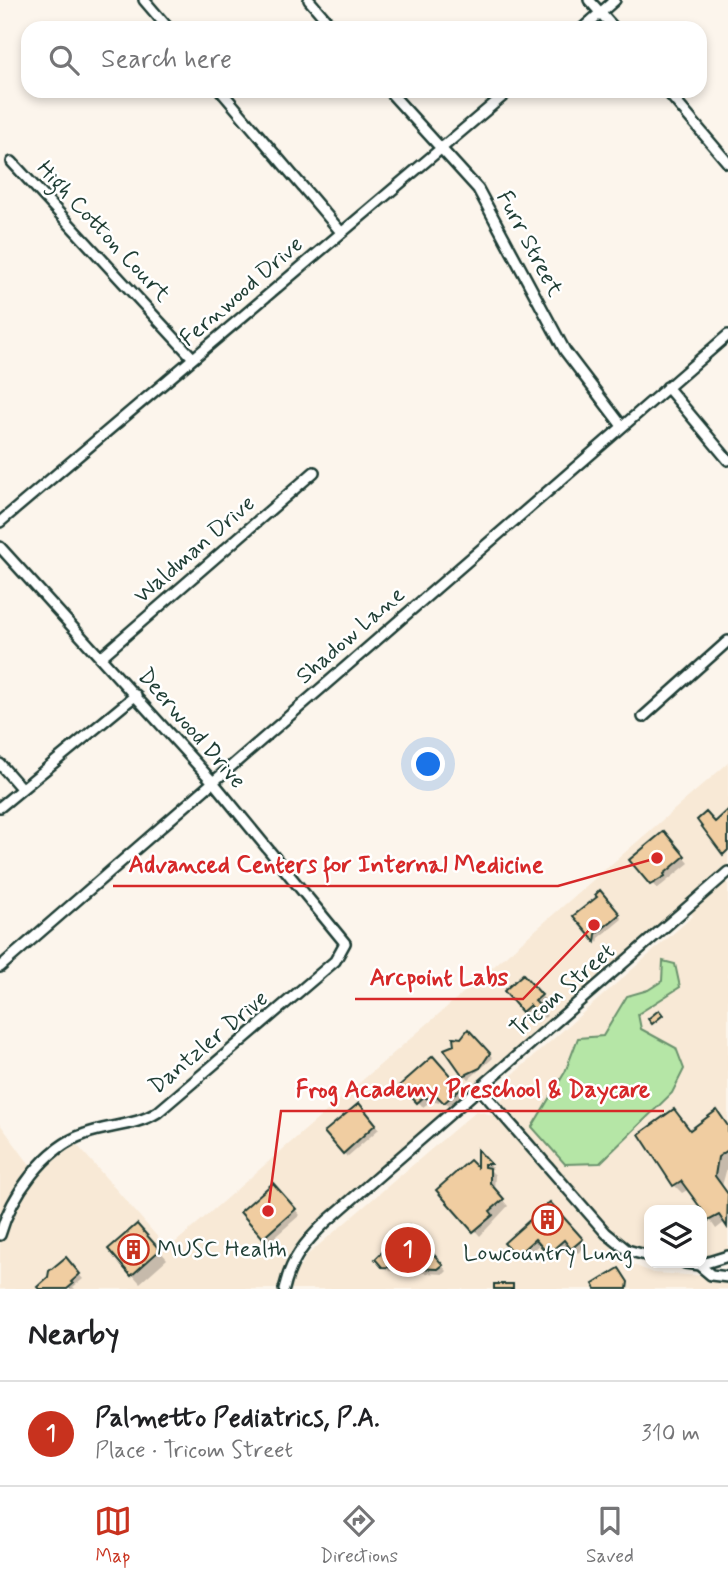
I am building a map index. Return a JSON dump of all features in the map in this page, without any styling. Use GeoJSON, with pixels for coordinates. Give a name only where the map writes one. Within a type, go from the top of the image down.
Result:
{"type":"FeatureCollection","features":[{"type":"Feature","properties":{"kind":"street"},"geometry":{"type":"LineString","coordinates":[[144,0],[161,21]]}},
{"type":"Feature","properties":{"kind":"street"},"geometry":{"type":"LineString","coordinates":[[309,0],[327,21]]}},
{"type":"Feature","properties":{"kind":"street"},"geometry":{"type":"LineString","coordinates":[[589,0],[607,21]]}},
{"type":"Feature","properties":{"kind":"street"},"geometry":{"type":"LineString","coordinates":[[592,21],[615,0]]}},
{"type":"Feature","properties":{"kind":"street"},"geometry":{"type":"LineString","coordinates":[[227,98],[341,232]]}},
{"type":"Feature","properties":{"kind":"street","name":"Furr Street"},"geometry":{"type":"LineString","coordinates":[[395,98],[478,189],[565,351],[622,426]]}},
{"type":"Feature","properties":{"kind":"street","name":"Fernwood Drive"},"geometry":{"type":"LineString","coordinates":[[0,522],[501,98]]}},
{"type":"Feature","properties":{"kind":"street"},"geometry":{"type":"LineString","coordinates":[[673,98],[728,163]]}},
{"type":"Feature","properties":{"kind":"street","name":"High Cotton Court"},"geometry":{"type":"LineString","coordinates":[[12,162],[193,358]]}},
{"type":"Feature","properties":{"kind":"street","name":"Shadow Lane"},"geometry":{"type":"LineString","coordinates":[[0,967],[728,335]]}},
{"type":"Feature","properties":{"kind":"street"},"geometry":{"type":"LineString","coordinates":[[667,387],[728,460]]}},
{"type":"Feature","properties":{"kind":"street","name":"Waldman Drive"},"geometry":{"type":"LineString","coordinates":[[101,657],[314,472]]}},
{"type":"Feature","properties":{"kind":"street","name":"Deerwood Drive"},"geometry":{"type":"LineString","coordinates":[[0,547],[213,782],[345,943]]}},
{"type":"Feature","properties":{"kind":"street"},"geometry":{"type":"LineString","coordinates":[[643,717],[728,641]]}},
{"type":"Feature","properties":{"kind":"street"},"geometry":{"type":"LineString","coordinates":[[0,807],[135,695]]}},
{"type":"Feature","properties":{"kind":"street"},"geometry":{"type":"LineString","coordinates":[[0,764],[21,788]]}},
{"type":"Feature","properties":{"kind":"street","name":"Tricom Street"},"geometry":{"type":"LineString","coordinates":[[284,1289],[291,1263],[304,1243],[728,872]]}},
{"type":"Feature","properties":{"kind":"street","name":"Dantzler Drive"},"geometry":{"type":"LineString","coordinates":[[0,1235],[22,1189],[66,1143],[88,1133],[146,1119],[158,1112],[335,961],[345,943]]}},
{"type":"Feature","properties":{"kind":"street"},"geometry":{"type":"LineString","coordinates":[[481,1090],[606,1233],[627,1250],[644,1255]]}},
{"type":"Feature","properties":{"kind":"street"},"geometry":{"type":"LineString","coordinates":[[707,1263],[728,1256]]}},
{"type":"Feature","properties":{"kind":"street"},"geometry":{"type":"LineString","coordinates":[[703,1268],[711,1275],[728,1277]]}},
{"type":"Feature","properties":{"kind":"shaded area"},"geometry":{"type":"Polygon","coordinates":[[[728,763],[728,1256],[707,1262],[707,1205],[644,1205],[644,1255],[627,1250],[496,1107],[504,1098],[510,1077],[693,916],[686,908],[327,1221],[291,1267],[300,1267],[306,1256],[476,1111],[497,1116],[627,1262],[653,1273],[728,1277],[728,1289],[0,1289],[0,1124],[35,1172],[72,1139],[168,1249],[728,763]]]}},
{"type":"Feature","properties":{"kind":"green space"},"geometry":{"type":"Polygon","coordinates":[[[663,961],[675,964],[680,987],[638,1014],[641,1029],[676,1048],[684,1069],[672,1093],[600,1163],[565,1164],[532,1127],[565,1072],[578,1038],[603,1036],[627,996],[648,990],[662,981],[663,961]]]}},
{"type":"Feature","properties":{"kind":"building"},"geometry":{"type":"Polygon","coordinates":[[[728,810],[728,850],[723,855],[697,820],[706,812],[715,822],[728,810]]]}},
{"type":"Feature","properties":{"kind":"building"},"geometry":{"type":"Polygon","coordinates":[[[664,831],[685,856],[664,874],[665,876],[650,885],[629,860],[664,831]]]}},
{"type":"Feature","properties":{"kind":"building"},"geometry":{"type":"Polygon","coordinates":[[[600,890],[620,914],[596,934],[595,942],[573,916],[597,897],[595,895],[600,890]]]}},
{"type":"Feature","properties":{"kind":"building"},"geometry":{"type":"Polygon","coordinates":[[[523,974],[542,995],[535,1001],[540,1006],[535,1011],[530,1005],[522,1012],[504,991],[523,974]]]}},
{"type":"Feature","properties":{"kind":"building"},"geometry":{"type":"Polygon","coordinates":[[[659,1010],[663,1015],[652,1024],[648,1019],[659,1010]]]}},
{"type":"Feature","properties":{"kind":"building"},"geometry":{"type":"Polygon","coordinates":[[[468,1029],[490,1053],[480,1068],[463,1076],[444,1049],[454,1045],[453,1037],[461,1038],[468,1029]]]}},
{"type":"Feature","properties":{"kind":"building"},"geometry":{"type":"Polygon","coordinates":[[[433,1056],[461,1088],[444,1103],[434,1093],[434,1099],[426,1098],[426,1095],[417,1103],[400,1085],[433,1056]]]}},
{"type":"Feature","properties":{"kind":"building"},"geometry":{"type":"Polygon","coordinates":[[[359,1103],[376,1124],[343,1154],[324,1132],[359,1103]]]}},
{"type":"Feature","properties":{"kind":"building"},"geometry":{"type":"Polygon","coordinates":[[[674,1109],[690,1130],[717,1110],[728,1126],[728,1150],[718,1157],[715,1176],[728,1194],[727,1227],[719,1215],[707,1221],[707,1205],[698,1205],[681,1181],[673,1186],[639,1134],[674,1109]]]}},
{"type":"Feature","properties":{"kind":"building"},"geometry":{"type":"Polygon","coordinates":[[[477,1149],[491,1164],[484,1164],[484,1167],[490,1168],[490,1183],[504,1199],[490,1211],[493,1215],[473,1232],[436,1190],[470,1160],[477,1167],[477,1149]]]}},
{"type":"Feature","properties":{"kind":"building"},"geometry":{"type":"Polygon","coordinates":[[[273,1183],[296,1209],[263,1238],[240,1212],[273,1183]]]}},
{"type":"Feature","properties":{"kind":"building","name":"Lowcountry Lung"},"geometry":{"type":"Polygon","coordinates":[[[550,1202],[583,1239],[571,1249],[564,1240],[548,1254],[535,1239],[516,1256],[504,1243],[550,1202]]]}},
{"type":"Feature","properties":{"kind":"building","name":"MUSC Health"},"geometry":{"type":"Polygon","coordinates":[[[137,1224],[160,1250],[131,1276],[108,1249],[137,1224]]]}},
{"type":"Feature","properties":{"kind":"building"},"geometry":{"type":"Polygon","coordinates":[[[409,1226],[443,1265],[438,1269],[382,1267],[375,1259],[409,1226]]]}},
{"type":"Feature","properties":{"kind":"building"},"geometry":{"type":"Polygon","coordinates":[[[66,1257],[80,1274],[71,1282],[73,1284],[67,1289],[39,1289],[37,1287],[48,1277],[49,1271],[66,1257]]]}},
{"type":"Feature","properties":{"kind":"building"},"geometry":{"type":"Polygon","coordinates":[[[619,1268],[628,1282],[627,1289],[596,1289],[593,1284],[619,1268]]]}},
{"type":"Feature","properties":{"kind":"building"},"geometry":{"type":"Polygon","coordinates":[[[494,1284],[513,1284],[513,1289],[494,1289],[494,1284]]]}},
{"type":"Feature","properties":{"kind":"place","name":"Advanced Centers for Internal Medicine"},"geometry":{"type":"Point","coordinates":[657,858]}},
{"type":"Feature","properties":{"kind":"place","name":"Arcpoint Labs"},"geometry":{"type":"Point","coordinates":[594,925]}},
{"type":"Feature","properties":{"kind":"place","name":"Frog Academy Preschool & Daycare"},"geometry":{"type":"Point","coordinates":[268,1211]}},
{"type":"Feature","properties":{"kind":"place","name":"Lowcountry Lung"},"geometry":{"type":"Point","coordinates":[548,1220]}},
{"type":"Feature","properties":{"kind":"place","name":"MUSC Health"},"geometry":{"type":"Point","coordinates":[134,1250]}},
{"type":"Feature","properties":{"kind":"place","name":"Palmetto Pediatrics, P.A."},"geometry":{"type":"Point","coordinates":[408,1250]}}]}
